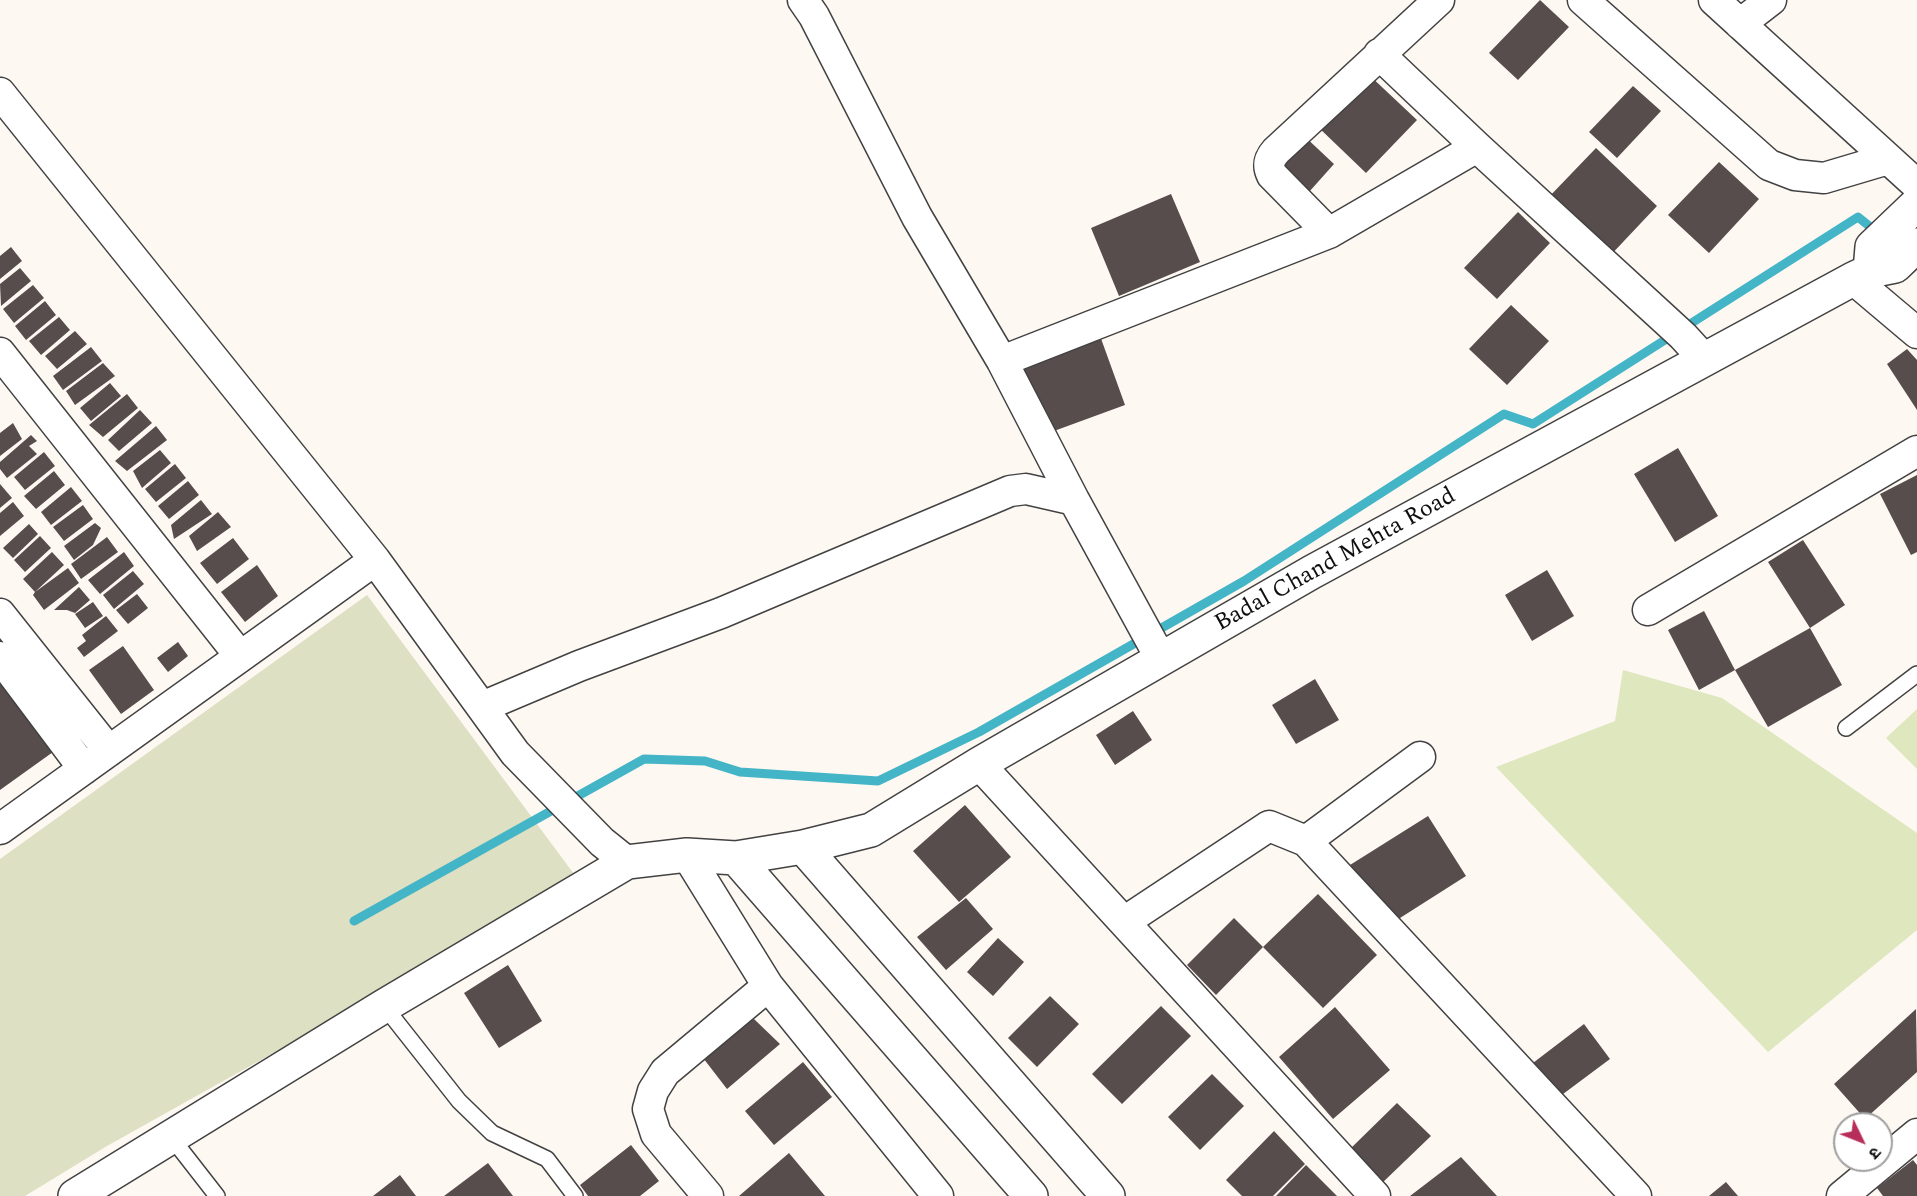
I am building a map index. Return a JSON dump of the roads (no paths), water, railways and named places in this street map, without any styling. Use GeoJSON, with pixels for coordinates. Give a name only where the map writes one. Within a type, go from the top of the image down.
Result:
{"type":"FeatureCollection","features":[{"type":"Feature","properties":{"kind":"street"},"geometry":{"type":"LineString","coordinates":[[803,0],[814,16],[917,218],[1002,361],[1150,640]]}},
{"type":"Feature","properties":{"kind":"street"},"geometry":{"type":"LineString","coordinates":[[1329,233],[1272,175],[1269,169],[1270,158],[1439,0]]}},
{"type":"Feature","properties":{"kind":"street"},"geometry":{"type":"LineString","coordinates":[[1582,0],[1770,165],[1795,175],[1824,178],[1888,159]]}},
{"type":"Feature","properties":{"kind":"street"},"geometry":{"type":"LineString","coordinates":[[1714,0],[1917,185]]}},
{"type":"Feature","properties":{"kind":"street"},"geometry":{"type":"LineString","coordinates":[[1740,24],[1771,0]]}},
{"type":"Feature","properties":{"kind":"street"},"geometry":{"type":"LineString","coordinates":[[1379,54],[1675,329],[1705,360]]}},
{"type":"Feature","properties":{"kind":"street"},"geometry":{"type":"LineString","coordinates":[[0,93],[375,560],[515,753],[602,842],[627,862],[384,1006],[75,1196]]}},
{"type":"Feature","properties":{"kind":"street"},"geometry":{"type":"LineString","coordinates":[[1002,361],[1329,233],[1478,147]]}},
{"type":"Feature","properties":{"kind":"street"},"geometry":{"type":"LineString","coordinates":[[1890,247],[1917,333]]}},
{"type":"Feature","properties":{"kind":"street","name":"Badal Chand Mehta Road"},"geometry":{"type":"LineString","coordinates":[[627,862],[687,855],[736,858],[803,848],[871,830],[979,764],[1150,640],[1312,572],[1705,360],[1890,247]]}},
{"type":"Feature","properties":{"kind":"street"},"geometry":{"type":"LineString","coordinates":[[0,353],[240,656]]}},
{"type":"Feature","properties":{"kind":"street"},"geometry":{"type":"LineString","coordinates":[[1648,610],[1917,451]]}},
{"type":"Feature","properties":{"kind":"street"},"geometry":{"type":"LineString","coordinates":[[482,707],[579,666],[721,613],[1010,491],[1026,489],[1074,500]]}},
{"type":"Feature","properties":{"kind":"street"},"geometry":{"type":"LineString","coordinates":[[0,829],[375,560]]}},
{"type":"Feature","properties":{"kind":"street"},"geometry":{"type":"LineString","coordinates":[[0,614],[109,751]]}},
{"type":"Feature","properties":{"kind":"street"},"geometry":{"type":"LineString","coordinates":[[0,657],[84,769]]}},
{"type":"Feature","properties":{"kind":"street"},"geometry":{"type":"LineString","coordinates":[[1306,841],[1420,757]]}},
{"type":"Feature","properties":{"kind":"street"},"geometry":{"type":"LineString","coordinates":[[979,764],[1376,1196]]}},
{"type":"Feature","properties":{"kind":"street"},"geometry":{"type":"LineString","coordinates":[[1124,922],[1269,826],[1306,841],[1636,1196]]}},
{"type":"Feature","properties":{"kind":"street"},"geometry":{"type":"LineString","coordinates":[[803,848],[1108,1196]]}},
{"type":"Feature","properties":{"kind":"street"},"geometry":{"type":"LineString","coordinates":[[687,855],[768,986],[938,1196]]}},
{"type":"Feature","properties":{"kind":"street"},"geometry":{"type":"LineString","coordinates":[[736,858],[1031,1196]]}},
{"type":"Feature","properties":{"kind":"street"},"geometry":{"type":"LineString","coordinates":[[708,1196],[656,1134],[648,1109],[653,1091],[665,1072],[768,986]]}},
{"type":"Feature","properties":{"kind":"street"},"geometry":{"type":"LineString","coordinates":[[1842,1196],[1917,1134]]}},
{"type":"Feature","properties":{"kind":"lane"},"geometry":{"type":"LineString","coordinates":[[1846,728],[1917,674]]}},
{"type":"Feature","properties":{"kind":"lane"},"geometry":{"type":"LineString","coordinates":[[384,1006],[459,1101],[492,1133],[547,1160],[575,1196]]}},
{"type":"Feature","properties":{"kind":"lane"},"geometry":{"type":"LineString","coordinates":[[171,1137],[217,1196]]}},
{"type":"Feature","properties":{"kind":"waterway"},"geometry":{"type":"LineString","coordinates":[[354,921],[644,759],[705,761],[740,772],[878,781],[979,732],[1244,581],[1504,414],[1533,424],[1858,217],[1879,234]]}}]}
